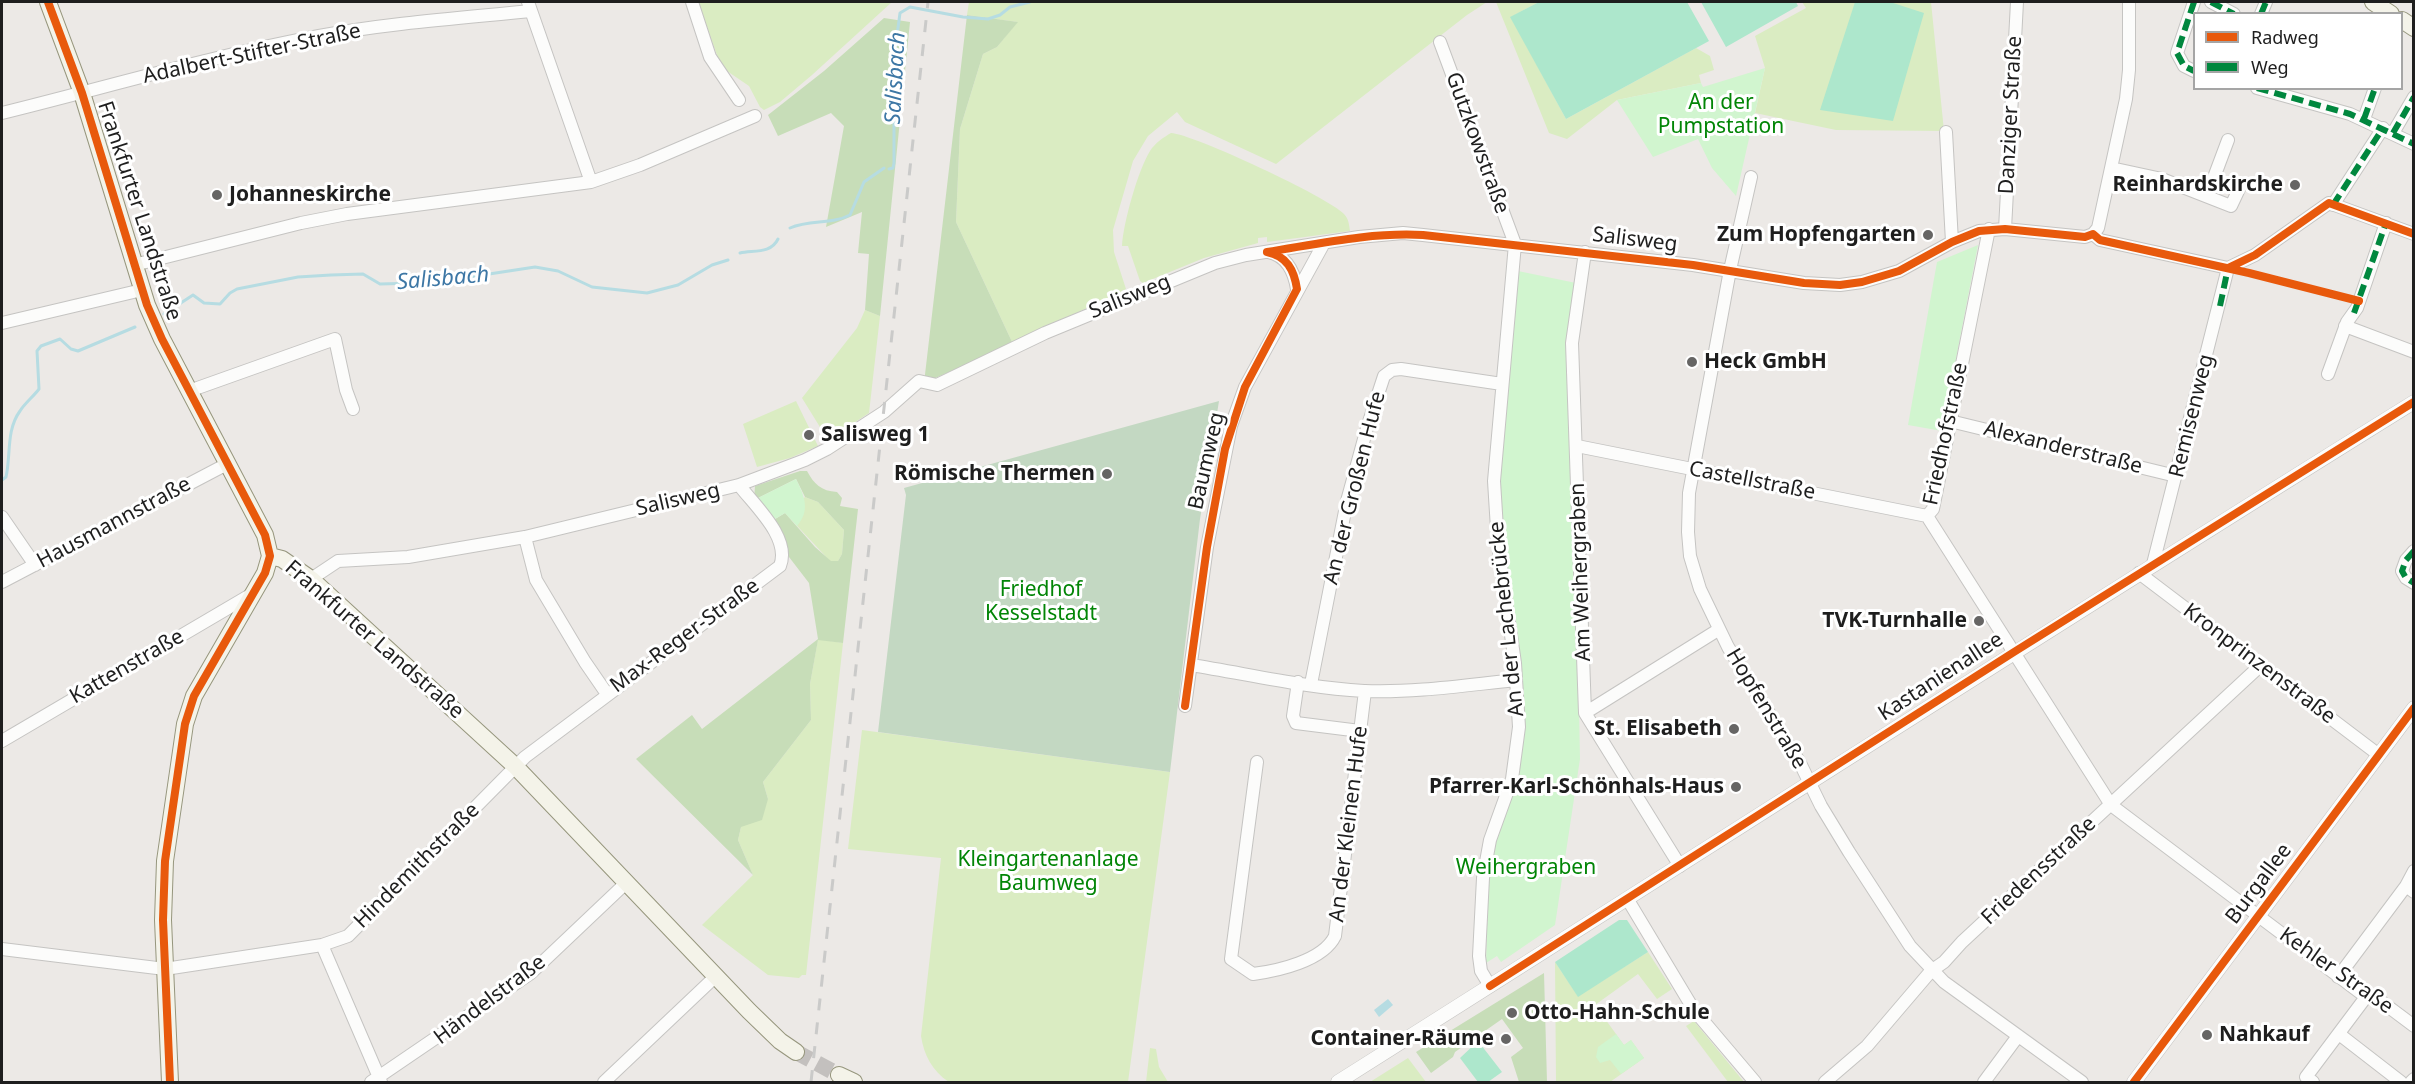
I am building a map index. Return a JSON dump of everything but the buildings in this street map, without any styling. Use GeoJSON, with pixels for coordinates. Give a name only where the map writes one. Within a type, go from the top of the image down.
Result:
{"type":"FeatureCollection","features":[{"type":"Feature","properties":{"kind":"main road","name":"Frankfurter Landstraße"},"geometry":{"type":"LineString","coordinates":[[48,2],[82,93],[142,290],[162,339],[265,535],[270,556],[282,559],[311,579],[515,766],[716,976],[780,1041],[796,1052]]}},
{"type":"Feature","properties":{"kind":"main road"},"geometry":{"type":"LineString","coordinates":[[2373,2],[2388,12]]}},
{"type":"Feature","properties":{"kind":"main road"},"geometry":{"type":"LineString","coordinates":[[170,1083],[165,969],[165,861],[188,710],[210,665],[265,573],[270,556]]}},
{"type":"Feature","properties":{"kind":"street"},"geometry":{"type":"LineString","coordinates":[[692,2],[714,64],[739,99]]}},
{"type":"Feature","properties":{"kind":"street","name":"Danziger Straße"},"geometry":{"type":"LineString","coordinates":[[2005,229],[2017,2]]}},
{"type":"Feature","properties":{"kind":"street"},"geometry":{"type":"LineString","coordinates":[[2129,2],[2129,70],[2123,119],[2098,228],[2093,234],[2100,240],[2228,268],[2255,255],[2331,204],[2414,97]]}},
{"type":"Feature","properties":{"kind":"street"},"geometry":{"type":"LineString","coordinates":[[2193,70],[2184,66],[2177,53],[2194,2]]}},
{"type":"Feature","properties":{"kind":"street"},"geometry":{"type":"LineString","coordinates":[[2211,2],[2230,12]]}},
{"type":"Feature","properties":{"kind":"street","name":"Adalbert-Stifter-Straße"},"geometry":{"type":"LineString","coordinates":[[2,113],[230,54],[320,36],[530,6]]}},
{"type":"Feature","properties":{"kind":"street"},"geometry":{"type":"LineString","coordinates":[[530,6],[591,182]]}},
{"type":"Feature","properties":{"kind":"street","name":"Gutzkowstraße"},"geometry":{"type":"LineString","coordinates":[[1440,42],[1515,244]]}},
{"type":"Feature","properties":{"kind":"street"},"geometry":{"type":"LineString","coordinates":[[2264,90],[2364,119],[2414,144]]}},
{"type":"Feature","properties":{"kind":"street"},"geometry":{"type":"LineString","coordinates":[[2364,119],[2374,90]]}},
{"type":"Feature","properties":{"kind":"street"},"geometry":{"type":"LineString","coordinates":[[134,265],[346,214],[385,207],[591,182],[640,165],[755,116]]}},
{"type":"Feature","properties":{"kind":"street"},"geometry":{"type":"LineString","coordinates":[[1946,132],[1952,242]]}},
{"type":"Feature","properties":{"kind":"street"},"geometry":{"type":"LineString","coordinates":[[2207,196],[2228,140]]}},
{"type":"Feature","properties":{"kind":"street"},"geometry":{"type":"LineString","coordinates":[[2111,168],[2162,179],[2231,206],[2238,189],[2213,180]]}},
{"type":"Feature","properties":{"kind":"street"},"geometry":{"type":"LineString","coordinates":[[1730,270],[1751,177]]}},
{"type":"Feature","properties":{"kind":"street"},"geometry":{"type":"LineString","coordinates":[[2331,204],[2414,234]]}},
{"type":"Feature","properties":{"kind":"street"},"geometry":{"type":"LineString","coordinates":[[2328,374],[2345,326],[2357,308],[2386,223]]}},
{"type":"Feature","properties":{"kind":"street","name":"Salisweg"},"geometry":{"type":"LineString","coordinates":[[311,579],[338,561],[408,557],[525,537],[739,486],[827,449],[884,412],[918,381],[937,385],[1045,333],[1132,296],[1215,263],[1267,252],[1403,233],[1730,270],[1821,285],[1851,284],[1899,272],[1952,242],[1989,229],[2085,237],[2093,234]]}},
{"type":"Feature","properties":{"kind":"street","name":"Friedhofstraße"},"geometry":{"type":"LineString","coordinates":[[1989,229],[1933,509],[1927,516],[2111,805]]}},
{"type":"Feature","properties":{"kind":"street","name":"Baumweg"},"geometry":{"type":"LineString","coordinates":[[1185,706],[1207,547],[1231,426],[1245,387],[1324,243]]}},
{"type":"Feature","properties":{"kind":"street","name":"An der Lachebrücke"},"geometry":{"type":"LineString","coordinates":[[1490,986],[1481,971],[1479,956],[1483,878],[1490,840],[1509,789],[1518,727],[1516,680],[1495,511],[1496,459],[1515,244]]}},
{"type":"Feature","properties":{"kind":"street"},"geometry":{"type":"LineString","coordinates":[[1267,252],[1276,254],[1287,262],[1293,273],[1297,289]]}},
{"type":"Feature","properties":{"kind":"street","name":"Am Weihergraben"},"geometry":{"type":"LineString","coordinates":[[1585,252],[1572,343],[1585,713]]}},
{"type":"Feature","properties":{"kind":"street","name":"Remisenweg"},"geometry":{"type":"LineString","coordinates":[[2153,564],[2228,268]]}},
{"type":"Feature","properties":{"kind":"street","name":"Hopfenstraße"},"geometry":{"type":"LineString","coordinates":[[1730,270],[1693,468],[1688,510],[1690,556],[1700,589],[1718,630],[1810,783],[1821,806],[1893,923],[1931,971],[2082,1083]]}},
{"type":"Feature","properties":{"kind":"street"},"geometry":{"type":"LineString","coordinates":[[2,323],[142,290]]}},
{"type":"Feature","properties":{"kind":"street"},"geometry":{"type":"LineString","coordinates":[[2345,326],[2414,352]]}},
{"type":"Feature","properties":{"kind":"street"},"geometry":{"type":"LineString","coordinates":[[189,391],[335,339],[346,390],[353,409]]}},
{"type":"Feature","properties":{"kind":"street","name":"An der Großen Hufe"},"geometry":{"type":"LineString","coordinates":[[1311,684],[1347,501],[1384,376],[1392,370],[1401,369],[1502,384]]}},
{"type":"Feature","properties":{"kind":"street","name":"Kastanienallee"},"geometry":{"type":"LineString","coordinates":[[1338,1083],[2153,564],[2414,402]]}},
{"type":"Feature","properties":{"kind":"street","name":"Alexanderstraße"},"geometry":{"type":"LineString","coordinates":[[1950,421],[2176,476]]}},
{"type":"Feature","properties":{"kind":"street","name":"Castellstraße"},"geometry":{"type":"LineString","coordinates":[[1577,446],[1927,516]]}},
{"type":"Feature","properties":{"kind":"street","name":"Hausmannstraße"},"geometry":{"type":"LineString","coordinates":[[2,582],[227,464]]}},
{"type":"Feature","properties":{"kind":"street","name":"Max-Reger-Straße"},"geometry":{"type":"LineString","coordinates":[[515,766],[607,694],[780,566],[783,550],[779,539],[739,486]]}},
{"type":"Feature","properties":{"kind":"street"},"geometry":{"type":"LineString","coordinates":[[2,517],[35,565]]}},
{"type":"Feature","properties":{"kind":"street"},"geometry":{"type":"LineString","coordinates":[[525,537],[536,580],[607,694]]}},
{"type":"Feature","properties":{"kind":"street"},"geometry":{"type":"LineString","coordinates":[[2414,551],[2406,560],[2402,572],[2414,583]]}},
{"type":"Feature","properties":{"kind":"street","name":"Kronprinzenstraße"},"geometry":{"type":"LineString","coordinates":[[2139,573],[2379,755]]}},
{"type":"Feature","properties":{"kind":"street","name":"Kattenstraße"},"geometry":{"type":"LineString","coordinates":[[2,741],[253,593]]}},
{"type":"Feature","properties":{"kind":"street"},"geometry":{"type":"LineString","coordinates":[[1680,866],[1585,713],[1718,630]]}},
{"type":"Feature","properties":{"kind":"street"},"geometry":{"type":"LineString","coordinates":[[1191,665],[1365,691],[1516,680]]}},
{"type":"Feature","properties":{"kind":"street","name":"Friedensstraße"},"geometry":{"type":"LineString","coordinates":[[1825,1083],[1867,1046],[1931,971],[1944,962],[1962,942],[2261,665]]}},
{"type":"Feature","properties":{"kind":"street"},"geometry":{"type":"LineString","coordinates":[[1298,682],[1293,716],[1296,723],[1360,731]]}},
{"type":"Feature","properties":{"kind":"street","name":"An der Kleinen Hufe"},"geometry":{"type":"LineString","coordinates":[[1257,762],[1231,958],[1253,974],[1297,964],[1328,946],[1335,936],[1365,691]]}},
{"type":"Feature","properties":{"kind":"street","name":"Burgallee"},"geometry":{"type":"LineString","coordinates":[[2134,1083],[2414,708]]}},
{"type":"Feature","properties":{"kind":"street","name":"Hindemithstraße"},"geometry":{"type":"LineString","coordinates":[[2,949],[165,969],[322,945],[342,939],[356,930],[515,766]]}},
{"type":"Feature","properties":{"kind":"street","name":"Kehler Straße"},"geometry":{"type":"LineString","coordinates":[[2111,805],[2366,998],[2374,996],[2414,1026]]}},
{"type":"Feature","properties":{"kind":"street"},"geometry":{"type":"LineString","coordinates":[[2338,976],[2410,889],[2414,871]]}},
{"type":"Feature","properties":{"kind":"street","name":"Händelstraße"},"geometry":{"type":"LineString","coordinates":[[377,1081],[531,974],[627,882]]}},
{"type":"Feature","properties":{"kind":"street"},"geometry":{"type":"LineString","coordinates":[[1628,900],[1694,1010],[1755,1083]]}},
{"type":"Feature","properties":{"kind":"street"},"geometry":{"type":"LineString","coordinates":[[322,945],[377,1081]]}},
{"type":"Feature","properties":{"kind":"street"},"geometry":{"type":"LineString","coordinates":[[612,1080],[716,976]]}},
{"type":"Feature","properties":{"kind":"street"},"geometry":{"type":"LineString","coordinates":[[2307,1081],[2366,998]]}},
{"type":"Feature","properties":{"kind":"street"},"geometry":{"type":"LineString","coordinates":[[2339,1034],[2401,1083]]}},
{"type":"Feature","properties":{"kind":"street"},"geometry":{"type":"LineString","coordinates":[[1984,1083],[2018,1036]]}},
{"type":"Feature","properties":{"kind":"green space"},"geometry":{"type":"Polygon","coordinates":[[[698,2],[892,2],[780,102],[764,110],[760,107],[749,86],[727,71],[718,58],[698,2]]]}},
{"type":"Feature","properties":{"kind":"green space"},"geometry":{"type":"Polygon","coordinates":[[[969,2],[1487,2],[1467,15],[1276,164],[1185,122],[1177,112],[1148,136],[1133,161],[1113,230],[1114,252],[1126,289],[1013,344],[956,222],[960,129],[983,54],[997,47],[1017,22],[967,15],[969,2]]]}},
{"type":"Feature","properties":{"kind":"green space"},"geometry":{"type":"Polygon","coordinates":[[[1496,2],[1539,2],[1511,17],[1566,119],[1696,48],[1710,56],[1714,70],[1699,75],[1701,83],[1617,100],[1567,139],[1549,133],[1496,2]]]}},
{"type":"Feature","properties":{"kind":"green space"},"geometry":{"type":"Polygon","coordinates":[[[1539,2],[1687,2],[1709,41],[1566,119],[1510,17],[1539,2]]]}},
{"type":"Feature","properties":{"kind":"green space"},"geometry":{"type":"Polygon","coordinates":[[[1701,2],[1796,2],[1798,6],[1726,47],[1701,2]]]}},
{"type":"Feature","properties":{"kind":"green space"},"geometry":{"type":"Polygon","coordinates":[[[1802,2],[1931,2],[1944,131],[1836,130],[1755,113],[1765,68],[1755,36],[1806,8],[1802,2]]]}},
{"type":"Feature","properties":{"kind":"green space"},"geometry":{"type":"Polygon","coordinates":[[[1855,2],[1890,2],[1924,13],[1893,121],[1820,110],[1855,2]]]}},
{"type":"Feature","properties":{"kind":"green space"},"geometry":{"type":"Polygon","coordinates":[[[967,15],[1018,22],[997,47],[983,54],[960,129],[956,222],[1013,344],[924,383],[967,15]]]}},
{"type":"Feature","properties":{"kind":"green space"},"geometry":{"type":"Polygon","coordinates":[[[884,18],[910,22],[880,316],[865,310],[869,254],[858,253],[862,212],[826,227],[844,126],[831,113],[778,136],[768,115],[824,71],[884,18]]]}},
{"type":"Feature","properties":{"kind":"green space","name":"An der Pumpstation"},"geometry":{"type":"Polygon","coordinates":[[[1765,68],[1736,196],[1712,168],[1698,139],[1653,157],[1617,100],[1701,83],[1703,87],[1765,68]]]}},
{"type":"Feature","properties":{"kind":"green space"},"geometry":{"type":"Polygon","coordinates":[[[1171,133],[1232,155],[1314,195],[1344,214],[1350,231],[1267,242],[1267,237],[1258,238],[1258,243],[1204,258],[1143,283],[1140,281],[1128,246],[1122,246],[1125,225],[1145,160],[1154,145],[1171,133]]]}},
{"type":"Feature","properties":{"kind":"green space"},"geometry":{"type":"Polygon","coordinates":[[[1978,245],[1942,431],[1908,425],[1937,262],[1978,245]]]}},
{"type":"Feature","properties":{"kind":"green space","name":"Weihergraben"},"geometry":{"type":"Polygon","coordinates":[[[1518,271],[1576,283],[1580,759],[1555,925],[1501,962],[1497,956],[1486,963],[1489,861],[1520,749],[1499,474],[1518,271]]]}},
{"type":"Feature","properties":{"kind":"green space"},"geometry":{"type":"Polygon","coordinates":[[[865,310],[880,316],[869,413],[828,440],[802,398],[857,328],[865,310]]]}},
{"type":"Feature","properties":{"kind":"green space"},"geometry":{"type":"Polygon","coordinates":[[[796,401],[818,446],[790,458],[757,467],[743,424],[796,401]]]}},
{"type":"Feature","properties":{"kind":"green space","name":"Friedhof Kesselstadt"},"geometry":{"type":"Polygon","coordinates":[[[1219,401],[1200,519],[1170,772],[878,732],[906,495],[904,488],[1219,401]]]}},
{"type":"Feature","properties":{"kind":"green space"},"geometry":{"type":"Polygon","coordinates":[[[800,471],[807,471],[812,480],[822,488],[837,492],[842,498],[840,506],[858,509],[843,643],[818,640],[810,684],[811,720],[763,782],[768,799],[762,820],[741,827],[738,840],[753,875],[636,759],[692,715],[702,729],[818,639],[809,583],[789,557],[786,545],[770,522],[785,513],[815,547],[831,561],[838,561],[842,554],[844,530],[818,502],[805,497],[796,479],[754,500],[755,486],[800,471]]]}},
{"type":"Feature","properties":{"kind":"green space"},"geometry":{"type":"Polygon","coordinates":[[[796,479],[805,502],[801,520],[797,526],[785,513],[770,522],[754,500],[796,479]]]}},
{"type":"Feature","properties":{"kind":"green space"},"geometry":{"type":"Polygon","coordinates":[[[805,497],[818,502],[844,530],[842,554],[838,561],[830,561],[785,513],[805,497]]]}},
{"type":"Feature","properties":{"kind":"green space"},"geometry":{"type":"Polygon","coordinates":[[[818,639],[843,643],[806,975],[799,978],[768,975],[702,925],[753,875],[738,840],[741,827],[768,799],[763,782],[811,720],[810,684],[818,639]]]}},
{"type":"Feature","properties":{"kind":"green space","name":"Kleingartenanlage Baumweg"},"geometry":{"type":"Polygon","coordinates":[[[862,730],[1170,772],[1128,1082],[949,1082],[933,1068],[924,1050],[921,1036],[941,858],[848,849],[862,730]]]}},
{"type":"Feature","properties":{"kind":"green space"},"geometry":{"type":"Polygon","coordinates":[[[1619,920],[1627,920],[1648,952],[1578,997],[1555,962],[1619,920]]]}},
{"type":"Feature","properties":{"kind":"green space"},"geometry":{"type":"Polygon","coordinates":[[[1648,952],[1672,989],[1657,999],[1638,974],[1595,1005],[1624,1045],[1631,1040],[1644,1058],[1610,1082],[1556,1082],[1555,962],[1578,996],[1648,952]]]}},
{"type":"Feature","properties":{"kind":"green space"},"geometry":{"type":"Polygon","coordinates":[[[1544,973],[1547,1082],[1519,1082],[1511,1057],[1523,1048],[1502,1019],[1455,1052],[1453,1057],[1431,1073],[1416,1052],[1544,973]]]}},
{"type":"Feature","properties":{"kind":"green space"},"geometry":{"type":"Polygon","coordinates":[[[1694,1021],[1744,1082],[1728,1082],[1686,1026],[1694,1021]]]}},
{"type":"Feature","properties":{"kind":"green space"},"geometry":{"type":"Polygon","coordinates":[[[1616,1034],[1624,1045],[1631,1040],[1644,1058],[1621,1074],[1610,1060],[1600,1063],[1596,1057],[1598,1047],[1616,1034]]]}},
{"type":"Feature","properties":{"kind":"green space"},"geometry":{"type":"Polygon","coordinates":[[[1478,1041],[1502,1072],[1488,1082],[1478,1082],[1460,1058],[1478,1041]]]}},
{"type":"Feature","properties":{"kind":"green space"},"geometry":{"type":"Polygon","coordinates":[[[1150,1048],[1156,1049],[1159,1067],[1168,1082],[1146,1082],[1150,1048]]]}},
{"type":"Feature","properties":{"kind":"green space"},"geometry":{"type":"Polygon","coordinates":[[[1408,1058],[1426,1082],[1370,1082],[1408,1058]]]}},
{"type":"Feature","properties":{"kind":"water"},"geometry":{"type":"Polygon","coordinates":[[[1388,999],[1393,1005],[1379,1017],[1374,1010],[1388,999]]]}},
{"type":"Feature","properties":{"kind":"waterway","name":"Salisbach"},"geometry":{"type":"LineString","coordinates":[[889,169],[893,168],[894,163],[894,58],[900,13],[910,7],[963,17],[988,19],[1000,15],[1010,7],[1030,2]]}},
{"type":"Feature","properties":{"kind":"waterway","name":"Salisbach"},"geometry":{"type":"LineString","coordinates":[[790,228],[850,215],[864,182],[884,168]]}},
{"type":"Feature","properties":{"kind":"waterway","name":"Salisbach"},"geometry":{"type":"LineString","coordinates":[[740,253],[766,249],[775,244],[778,239]]}},
{"type":"Feature","properties":{"kind":"waterway","name":"Salisbach"},"geometry":{"type":"LineString","coordinates":[[164,314],[193,295],[204,303],[220,304],[237,289],[298,277],[331,275],[363,274],[380,284],[456,282],[476,276],[535,267],[558,271],[592,287],[647,293],[678,285],[712,265],[728,260]]}},
{"type":"Feature","properties":{"kind":"waterway","name":"Salisbach"},"geometry":{"type":"LineString","coordinates":[[2,480],[6,477],[11,434],[16,418],[39,389],[37,351],[41,346],[60,339],[71,349],[78,351],[135,327]]}},
{"type":"Feature","properties":{"kind":"tunnel"},"geometry":{"type":"LineString","coordinates":[[796,1052],[839,1075]]}},
{"type":"Feature","properties":{"kind":"railway"},"geometry":{"type":"LineString","coordinates":[[811,1082],[928,2]]}},
{"type":"Feature","properties":{"kind":"marked path"},"geometry":{"type":"LineString","coordinates":[[2193,70],[2184,66],[2177,53],[2194,2]]}},
{"type":"Feature","properties":{"kind":"marked path"},"geometry":{"type":"LineString","coordinates":[[2211,2],[2230,12]]}},
{"type":"Feature","properties":{"kind":"marked path"},"geometry":{"type":"LineString","coordinates":[[2262,12],[2266,2]]}},
{"type":"Feature","properties":{"kind":"marked path"},"geometry":{"type":"LineString","coordinates":[[2264,90],[2350,114],[2414,144]]}},
{"type":"Feature","properties":{"kind":"marked path"},"geometry":{"type":"LineString","coordinates":[[2364,119],[2374,90]]}},
{"type":"Feature","properties":{"kind":"marked path"},"geometry":{"type":"LineString","coordinates":[[2393,133],[2414,97]]}},
{"type":"Feature","properties":{"kind":"marked path"},"geometry":{"type":"LineString","coordinates":[[2333,205],[2383,128]]}},
{"type":"Feature","properties":{"kind":"marked path"},"geometry":{"type":"LineString","coordinates":[[2354,313],[2386,223]]}},
{"type":"Feature","properties":{"kind":"marked path"},"geometry":{"type":"LineString","coordinates":[[2220,306],[2228,268]]}},
{"type":"Feature","properties":{"kind":"marked path"},"geometry":{"type":"LineString","coordinates":[[2414,551],[2406,560],[2402,571],[2406,578],[2414,583]]}},
{"type":"Feature","properties":{"kind":"cycle path"},"geometry":{"type":"LineString","coordinates":[[48,2],[82,93],[147,305],[162,339],[265,535],[270,556],[265,573],[194,696],[185,724],[165,861],[163,920],[170,1082]]}},
{"type":"Feature","properties":{"kind":"cycle path"},"geometry":{"type":"LineString","coordinates":[[2228,268],[2255,255],[2329,203],[2414,234]]}},
{"type":"Feature","properties":{"kind":"cycle path"},"geometry":{"type":"LineString","coordinates":[[1267,252],[1364,237],[1423,235],[1693,265],[1804,283],[1840,285],[1862,282],[1899,271],[1952,242],[1979,231],[2005,229],[2085,237],[2093,234],[2100,240],[2249,273],[2359,301]]}},
{"type":"Feature","properties":{"kind":"cycle path"},"geometry":{"type":"LineString","coordinates":[[1185,706],[1207,547],[1225,449],[1245,387],[1297,289],[1294,276],[1284,260],[1267,252]]}},
{"type":"Feature","properties":{"kind":"cycle path"},"geometry":{"type":"LineString","coordinates":[[1490,986],[2014,652],[2414,402]]}},
{"type":"Feature","properties":{"kind":"cycle path"},"geometry":{"type":"LineString","coordinates":[[2134,1082],[2414,708]]}},
{"type":"Feature","properties":{"kind":"place","name":"Reinhardskirche"},"geometry":{"type":"Point","coordinates":[2295,185]}},
{"type":"Feature","properties":{"kind":"place","name":"Johanneskirche"},"geometry":{"type":"Point","coordinates":[217,195]}},
{"type":"Feature","properties":{"kind":"place","name":"Zum Hopfengarten"},"geometry":{"type":"Point","coordinates":[1928,235]}},
{"type":"Feature","properties":{"kind":"place","name":"Heck GmbH"},"geometry":{"type":"Point","coordinates":[1692,362]}},
{"type":"Feature","properties":{"kind":"place","name":"Salisweg 1"},"geometry":{"type":"Point","coordinates":[809,435]}},
{"type":"Feature","properties":{"kind":"place","name":"Römische Thermen"},"geometry":{"type":"Point","coordinates":[1107,474]}},
{"type":"Feature","properties":{"kind":"place","name":"TVK-Turnhalle"},"geometry":{"type":"Point","coordinates":[1979,621]}},
{"type":"Feature","properties":{"kind":"place","name":"St. Elisabeth"},"geometry":{"type":"Point","coordinates":[1734,729]}},
{"type":"Feature","properties":{"kind":"place","name":"Pfarrer-Karl-Schönhals-Haus"},"geometry":{"type":"Point","coordinates":[1736,787]}},
{"type":"Feature","properties":{"kind":"place","name":"Otto-Hahn-Schule"},"geometry":{"type":"Point","coordinates":[1512,1013]}},
{"type":"Feature","properties":{"kind":"place","name":"Nahkauf"},"geometry":{"type":"Point","coordinates":[2207,1035]}},
{"type":"Feature","properties":{"kind":"place","name":"Container-Räume"},"geometry":{"type":"Point","coordinates":[1506,1039]}}]}
